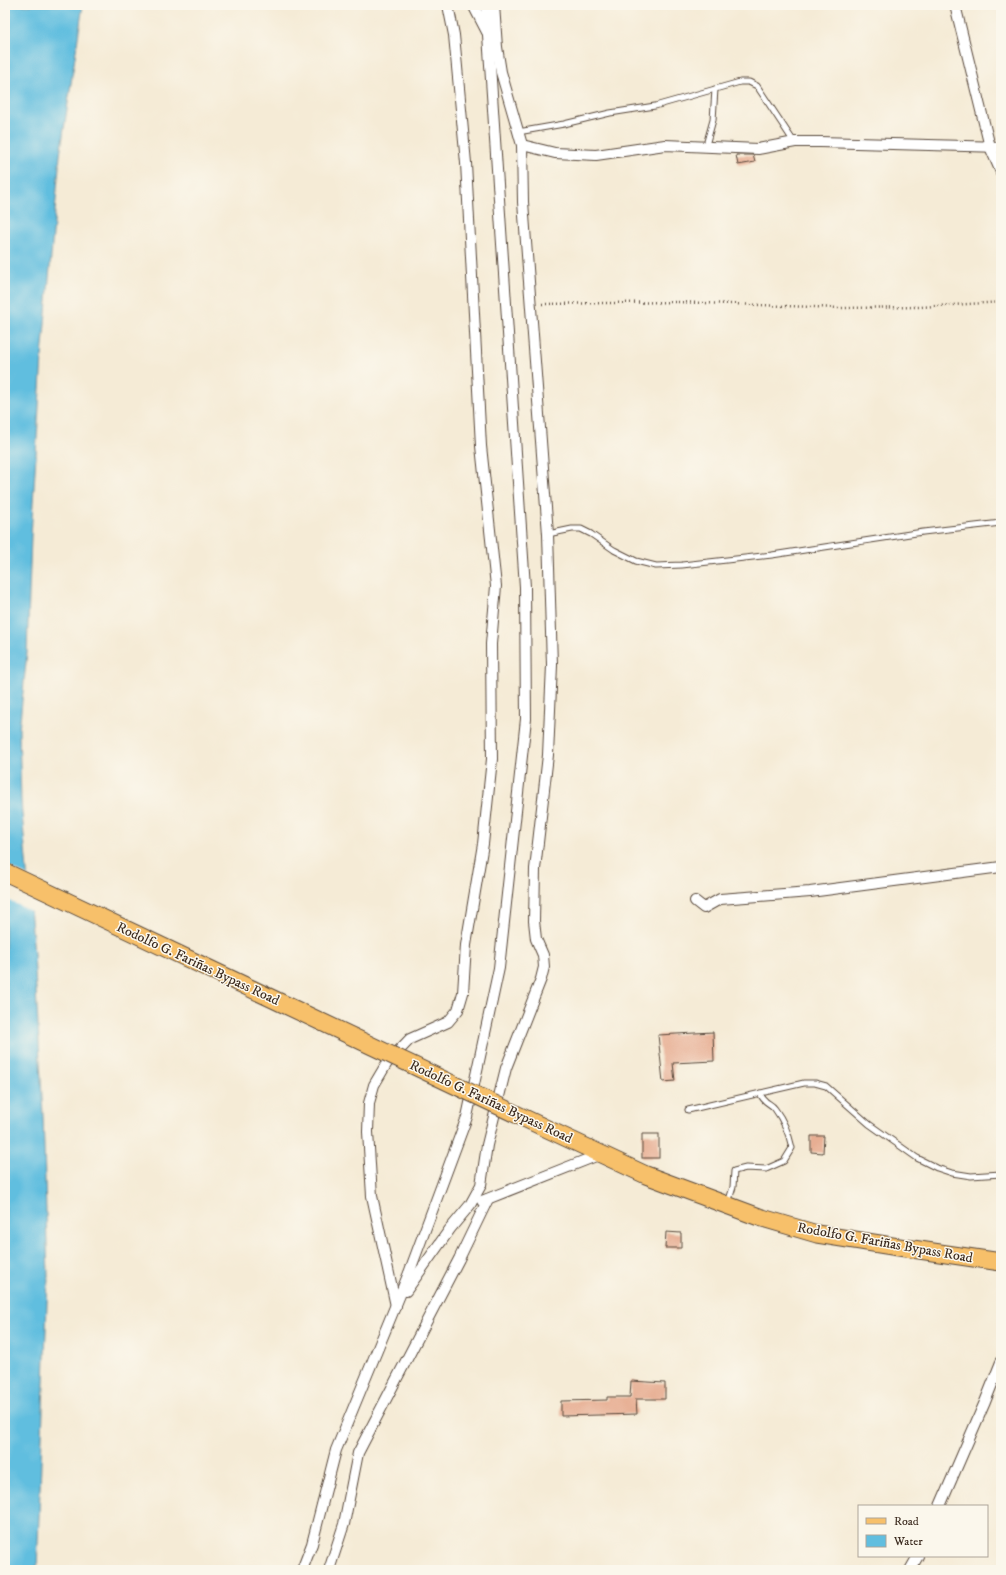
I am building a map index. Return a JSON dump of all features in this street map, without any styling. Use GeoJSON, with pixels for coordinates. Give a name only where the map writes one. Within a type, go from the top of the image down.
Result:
{"type":"FeatureCollection","features":[{"type":"Feature","properties":{"kind":"main road","name":"Rodolfo G. Fariñas Bypass Road"},"geometry":{"type":"LineString","coordinates":[[5,872],[646,1175],[758,1217],[817,1234],[1001,1262]]}},
{"type":"Feature","properties":{"kind":"street"},"geometry":{"type":"LineString","coordinates":[[396,1306],[372,1196],[368,1132],[369,1103],[374,1085],[387,1063],[410,1039],[448,1022],[458,1010],[463,993],[466,945],[483,844],[492,759],[491,644],[496,586],[481,446],[466,163],[454,34],[448,5]]}},
{"type":"Feature","properties":{"kind":"street"},"geometry":{"type":"LineString","coordinates":[[474,5],[488,35],[497,47]]}},
{"type":"Feature","properties":{"kind":"street"},"geometry":{"type":"LineString","coordinates":[[302,1570],[314,1537],[336,1450],[396,1306],[467,1118],[499,968],[526,719],[525,587],[486,5]]}},
{"type":"Feature","properties":{"kind":"street"},"geometry":{"type":"LineString","coordinates":[[396,1306],[450,1229],[470,1205],[481,1186],[487,1145],[506,1068],[541,979],[544,967],[543,955],[536,939],[534,921],[535,869],[548,755],[552,665],[548,534],[523,202],[522,144],[501,72],[497,47],[494,5]]}},
{"type":"Feature","properties":{"kind":"street"},"geometry":{"type":"LineString","coordinates":[[955,5],[990,147],[1001,172]]}},
{"type":"Feature","properties":{"kind":"street"},"geometry":{"type":"LineString","coordinates":[[522,144],[555,153],[596,155],[665,145],[706,145],[758,149],[795,142],[1001,147]]}},
{"type":"Feature","properties":{"kind":"street"},"geometry":{"type":"LineString","coordinates":[[695,901],[704,908],[720,899],[810,892],[1001,867]]}},
{"type":"Feature","properties":{"kind":"street"},"geometry":{"type":"LineString","coordinates":[[470,1205],[601,1154]]}},
{"type":"Feature","properties":{"kind":"street"},"geometry":{"type":"LineString","coordinates":[[329,1570],[344,1524],[358,1453],[459,1259],[488,1199]]}},
{"type":"Feature","properties":{"kind":"street"},"geometry":{"type":"LineString","coordinates":[[940,1505],[1001,1362]]}},
{"type":"Feature","properties":{"kind":"street"},"geometry":{"type":"LineString","coordinates":[[910,1570],[917,1557]]}},
{"type":"Feature","properties":{"kind":"lane"},"geometry":{"type":"LineString","coordinates":[[518,132],[564,124],[610,113],[655,106],[740,82],[749,82],[757,86],[795,142]]}},
{"type":"Feature","properties":{"kind":"lane"},"geometry":{"type":"LineString","coordinates":[[706,145],[713,120],[715,89]]}},
{"type":"Feature","properties":{"kind":"lane"},"geometry":{"type":"LineString","coordinates":[[548,534],[572,529],[581,529],[614,550],[636,561],[656,566],[772,555],[923,532],[1001,523]]}},
{"type":"Feature","properties":{"kind":"lane"},"geometry":{"type":"LineString","coordinates":[[688,1110],[760,1093],[815,1083],[826,1086],[869,1124],[917,1158],[952,1173],[971,1176],[1001,1174]]}},
{"type":"Feature","properties":{"kind":"lane"},"geometry":{"type":"LineString","coordinates":[[727,1206],[733,1187],[734,1171],[746,1168],[766,1169],[784,1161],[792,1148],[781,1118],[774,1107],[765,1102],[760,1093]]}},
{"type":"Feature","properties":{"kind":"path"},"geometry":{"type":"LineString","coordinates":[[531,304],[676,302],[841,308],[920,307],[1001,302]]}},
{"type":"Feature","properties":{"kind":"water"},"geometry":{"type":"Polygon","coordinates":[[[5,5],[83,5],[60,155],[42,357],[31,536],[27,653],[19,730],[21,801],[34,954],[43,1115],[48,1277],[37,1570],[5,1570],[5,5]]]}},
{"type":"Feature","properties":{"kind":"pier"},"geometry":{"type":"Polygon","coordinates":[[[5,865],[30,877],[33,912],[5,899],[5,865]]]}},
{"type":"Feature","properties":{"kind":"building"},"geometry":{"type":"Polygon","coordinates":[[[736,155],[753,155],[755,162],[738,165],[736,155]]]}},
{"type":"Feature","properties":{"kind":"building"},"geometry":{"type":"Polygon","coordinates":[[[713,1032],[714,1061],[673,1063],[675,1081],[663,1082],[658,1035],[713,1032]]]}},
{"type":"Feature","properties":{"kind":"building"},"geometry":{"type":"Polygon","coordinates":[[[642,1134],[659,1134],[659,1158],[642,1158],[642,1134]]]}},
{"type":"Feature","properties":{"kind":"building"},"geometry":{"type":"Polygon","coordinates":[[[811,1136],[824,1136],[823,1153],[811,1152],[811,1136]]]}},
{"type":"Feature","properties":{"kind":"building"},"geometry":{"type":"Polygon","coordinates":[[[666,1232],[681,1233],[681,1248],[665,1248],[666,1232]]]}},
{"type":"Feature","properties":{"kind":"building"},"geometry":{"type":"Polygon","coordinates":[[[631,1381],[665,1383],[665,1399],[636,1399],[637,1414],[561,1416],[561,1401],[607,1400],[607,1397],[630,1397],[631,1381]]]}}]}
